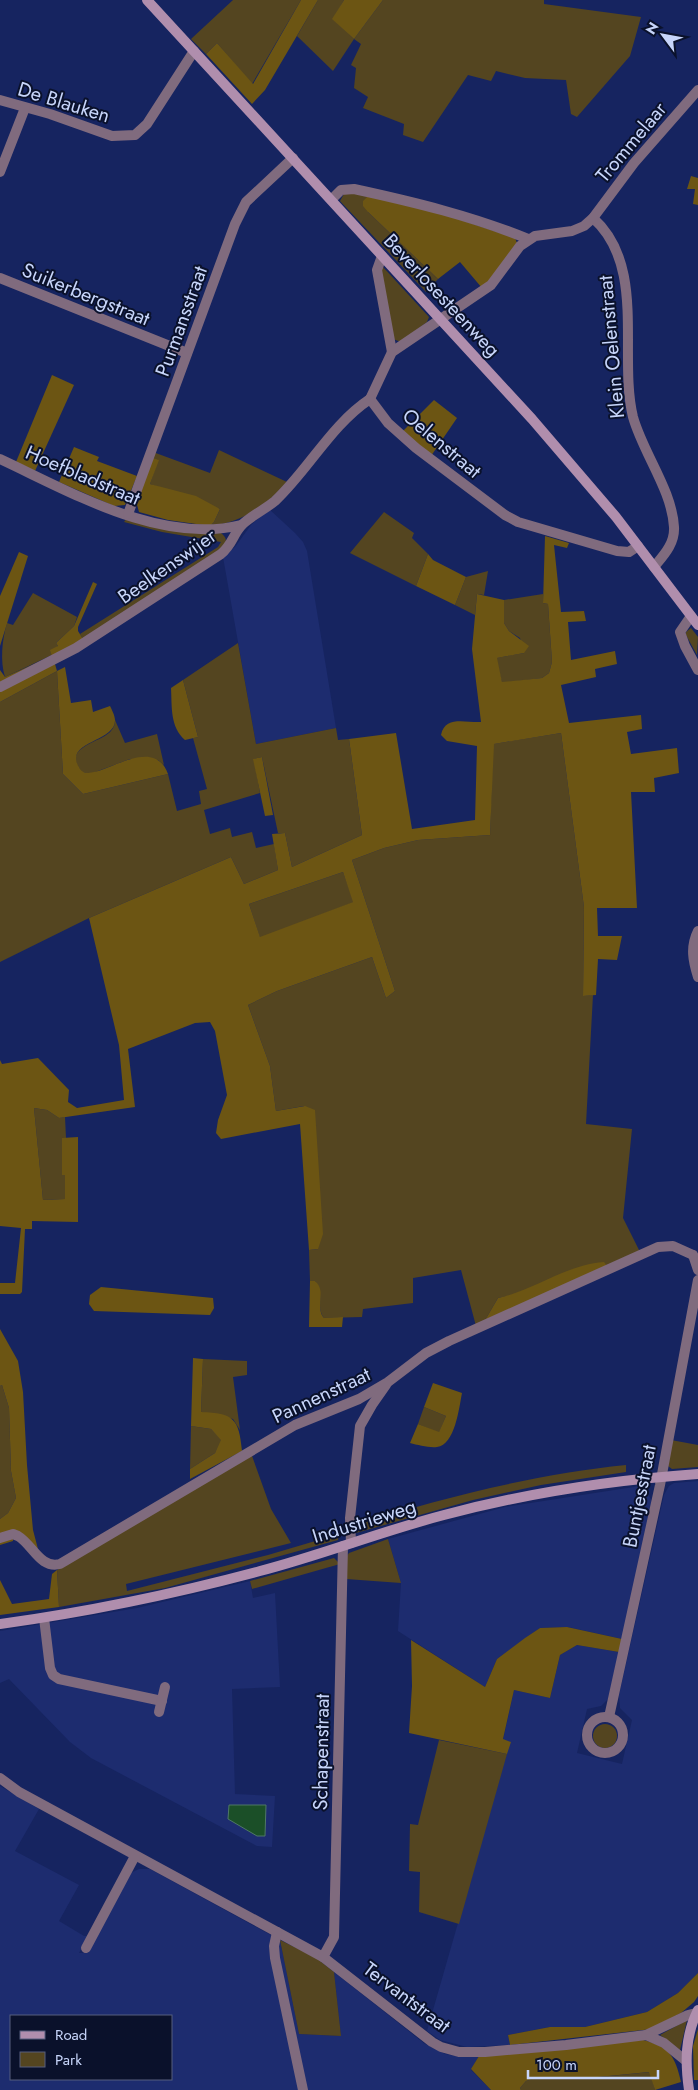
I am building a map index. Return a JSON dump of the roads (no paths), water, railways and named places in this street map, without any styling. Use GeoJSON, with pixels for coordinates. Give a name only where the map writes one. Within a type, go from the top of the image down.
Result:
{"type":"FeatureCollection","features":[{"type":"Feature","properties":{"kind":"street","name":"Beverlosesteenweg"},"geometry":{"type":"LineString","coordinates":[[147,0],[332,199],[574,467],[638,546],[698,626]]}},
{"type":"Feature","properties":{"kind":"street","name":"De Blauken"},"geometry":{"type":"LineString","coordinates":[[0,100],[50,114],[112,136],[135,135],[147,124],[194,50]]}},
{"type":"Feature","properties":{"kind":"street","name":"Trommelaar"},"geometry":{"type":"LineString","coordinates":[[593,218],[634,163],[698,90]]}},
{"type":"Feature","properties":{"kind":"street"},"geometry":{"type":"LineString","coordinates":[[0,172],[25,108]]}},
{"type":"Feature","properties":{"kind":"street","name":"Purmansstraat"},"geometry":{"type":"LineString","coordinates":[[128,514],[235,224],[246,202],[293,158]]}},
{"type":"Feature","properties":{"kind":"street"},"geometry":{"type":"LineString","coordinates":[[332,199],[341,190],[354,189],[451,211],[528,239]]}},
{"type":"Feature","properties":{"kind":"street"},"geometry":{"type":"LineString","coordinates":[[370,399],[392,352],[491,285],[520,246],[528,239],[572,231],[584,226],[593,218]]}},
{"type":"Feature","properties":{"kind":"street","name":"Klein Oelenstraat"},"geometry":{"type":"LineString","coordinates":[[593,218],[600,224],[614,243],[620,261],[629,318],[630,397],[633,415],[638,435],[668,501],[674,528],[669,549],[654,567]]}},
{"type":"Feature","properties":{"kind":"street"},"geometry":{"type":"LineString","coordinates":[[382,256],[377,270],[392,352]]}},
{"type":"Feature","properties":{"kind":"street","name":"Suikerbergstraat"},"geometry":{"type":"LineString","coordinates":[[0,278],[187,353]]}},
{"type":"Feature","properties":{"kind":"street","name":"Oelenstraat"},"geometry":{"type":"LineString","coordinates":[[370,399],[388,423],[405,439],[518,522],[617,552],[629,552],[638,546]]}},
{"type":"Feature","properties":{"kind":"street","name":"Beelkenswijer"},"geometry":{"type":"LineString","coordinates":[[0,688],[76,648],[222,554],[229,548],[241,525],[259,514],[276,500],[344,420],[357,407],[370,399]]}},
{"type":"Feature","properties":{"kind":"street","name":"Hoefbladstraat"},"geometry":{"type":"LineString","coordinates":[[0,459],[115,511],[176,527],[206,531],[241,525]]}},
{"type":"Feature","properties":{"kind":"street"},"geometry":{"type":"LineString","coordinates":[[691,616],[680,632],[698,670]]}},
{"type":"Feature","properties":{"kind":"street"},"geometry":{"type":"LineString","coordinates":[[698,931],[694,941],[693,955],[698,977]]}},
{"type":"Feature","properties":{"kind":"street","name":"Pannenstraat"},"geometry":{"type":"LineString","coordinates":[[0,1538],[13,1534],[18,1536],[45,1563],[52,1566],[60,1564],[295,1425],[359,1399],[388,1382],[426,1353],[658,1247],[673,1246],[695,1254]]}},
{"type":"Feature","properties":{"kind":"street"},"geometry":{"type":"LineString","coordinates":[[695,1254],[698,1270]]}},
{"type":"Feature","properties":{"kind":"street","name":"Buntjesstraat"},"geometry":{"type":"LineString","coordinates":[[609,1717],[661,1477],[698,1280]]}},
{"type":"Feature","properties":{"kind":"street","name":"Schapenstraat"},"geometry":{"type":"LineString","coordinates":[[323,1957],[334,1937],[347,1545],[360,1426],[388,1382]]}},
{"type":"Feature","properties":{"kind":"street","name":"Industrieweg"},"geometry":{"type":"LineString","coordinates":[[0,1624],[44,1618],[169,1593],[261,1571],[445,1515],[506,1500],[562,1489],[698,1474]]}},
{"type":"Feature","properties":{"kind":"street"},"geometry":{"type":"LineString","coordinates":[[44,1618],[50,1668],[53,1676],[59,1679],[162,1700]]}},
{"type":"Feature","properties":{"kind":"street"},"geometry":{"type":"LineString","coordinates":[[159,1712],[165,1687]]}},
{"type":"Feature","properties":{"kind":"street","name":"Tervantstraat"},"geometry":{"type":"LineString","coordinates":[[0,1778],[19,1792],[323,1957],[348,1974],[424,2036],[441,2047],[450,2050],[485,2052],[566,2045],[646,2035],[697,2011]]}},
{"type":"Feature","properties":{"kind":"street"},"geometry":{"type":"LineString","coordinates":[[86,1948],[135,1856]]}},
{"type":"Feature","properties":{"kind":"street"},"geometry":{"type":"LineString","coordinates":[[277,1932],[274,1946],[275,1958],[303,2090]]}},
{"type":"Feature","properties":{"kind":"street"},"geometry":{"type":"LineString","coordinates":[[688,2085],[686,2061],[688,2039],[697,2011]]}},
{"type":"Feature","properties":{"kind":"street"},"geometry":{"type":"LineString","coordinates":[[646,2035],[664,2043],[686,2061]]}}]}
